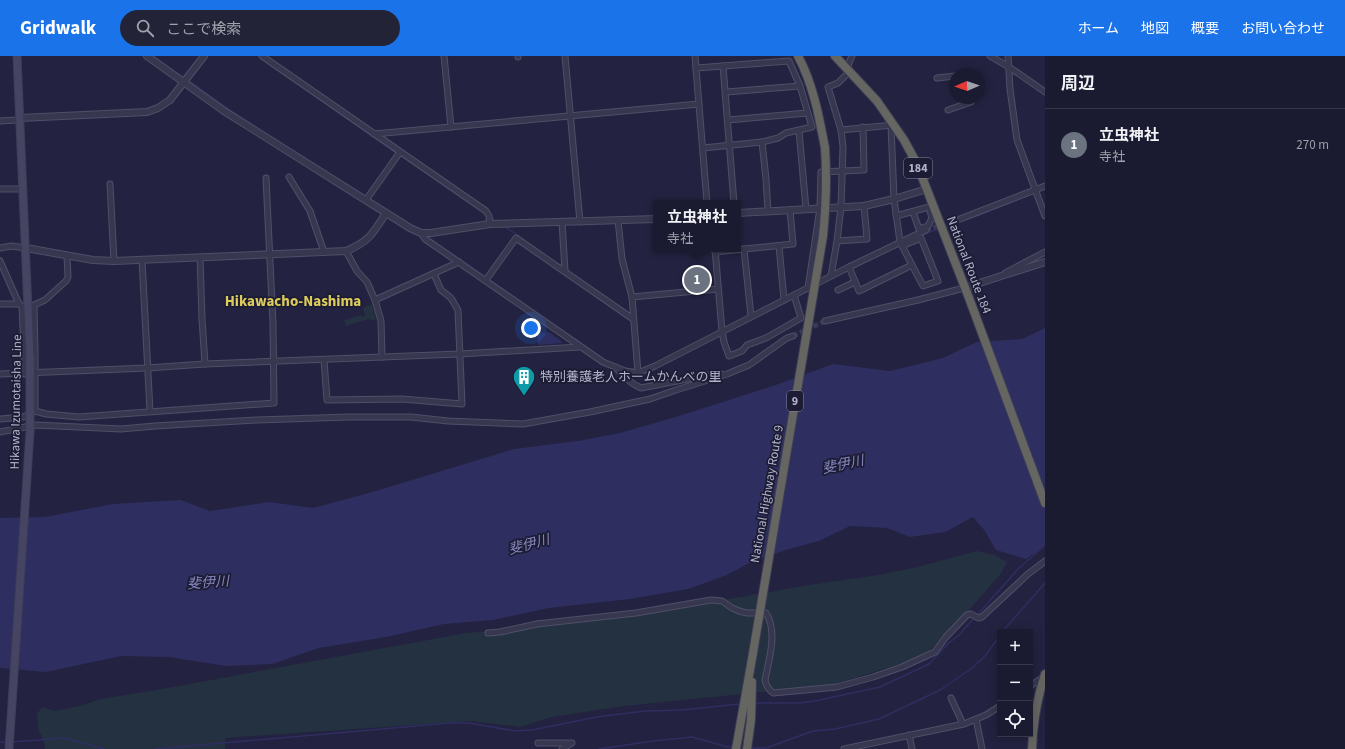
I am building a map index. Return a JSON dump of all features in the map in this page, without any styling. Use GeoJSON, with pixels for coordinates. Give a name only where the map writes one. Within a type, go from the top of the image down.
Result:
{"type":"FeatureCollection","features":[{"type":"Feature","properties":{"kind":"highway","name":"National Highway Route 9"},"geometry":{"type":"LineString","coordinates":[[735,749],[753,653],[823,236],[827,198],[825,148],[820,121],[813,92],[804,67],[798,56]]}},
{"type":"Feature","properties":{"kind":"highway","name":"National Route 184"},"geometry":{"type":"LineString","coordinates":[[835,56],[877,101],[917,164],[969,298],[1045,503]]}},
{"type":"Feature","properties":{"kind":"highway","name":"9"},"geometry":{"type":"LineString","coordinates":[[747,749],[751,720],[753,653]]}},
{"type":"Feature","properties":{"kind":"highway"},"geometry":{"type":"LineString","coordinates":[[1032,749],[1033,726],[1045,676]]}},
{"type":"Feature","properties":{"kind":"main road","name":"Hikawa Izumotaisha Line"},"geometry":{"type":"LineString","coordinates":[[9,749],[30,432],[30,356],[17,56]]}},
{"type":"Feature","properties":{"kind":"street"},"geometry":{"type":"LineString","coordinates":[[147,56],[224,111],[386,214],[421,233],[431,233],[490,224],[653,219]]}},
{"type":"Feature","properties":{"kind":"street"},"geometry":{"type":"LineString","coordinates":[[0,121],[16,120],[20,118],[147,112],[158,108],[170,100],[204,56]]}},
{"type":"Feature","properties":{"kind":"street"},"geometry":{"type":"LineString","coordinates":[[262,56],[486,211],[489,216],[490,224]]}},
{"type":"Feature","properties":{"kind":"street"},"geometry":{"type":"LineString","coordinates":[[444,56],[451,127]]}},
{"type":"Feature","properties":{"kind":"street"},"geometry":{"type":"LineString","coordinates":[[565,56],[580,222]]}},
{"type":"Feature","properties":{"kind":"street"},"geometry":{"type":"LineString","coordinates":[[695,56],[707,200]]}},
{"type":"Feature","properties":{"kind":"street"},"geometry":{"type":"LineString","coordinates":[[831,276],[838,241],[843,147],[840,130],[828,87],[838,83],[850,71],[848,64],[852,56]]}},
{"type":"Feature","properties":{"kind":"street"},"geometry":{"type":"LineString","coordinates":[[990,56],[1009,67],[1045,92]]}},
{"type":"Feature","properties":{"kind":"street"},"geometry":{"type":"LineString","coordinates":[[1008,56],[1017,140],[1045,216]]}},
{"type":"Feature","properties":{"kind":"street"},"geometry":{"type":"LineString","coordinates":[[696,68],[789,61],[800,86],[812,127],[786,133],[778,138],[762,142],[703,148]]}},
{"type":"Feature","properties":{"kind":"street"},"geometry":{"type":"LineString","coordinates":[[724,66],[734,200]]}},
{"type":"Feature","properties":{"kind":"street"},"geometry":{"type":"LineString","coordinates":[[937,78],[949,77]]}},
{"type":"Feature","properties":{"kind":"street"},"geometry":{"type":"LineString","coordinates":[[726,92],[800,86]]}},
{"type":"Feature","properties":{"kind":"street"},"geometry":{"type":"LineString","coordinates":[[374,134],[698,104]]}},
{"type":"Feature","properties":{"kind":"street"},"geometry":{"type":"LineString","coordinates":[[948,110],[965,104]]}},
{"type":"Feature","properties":{"kind":"street"},"geometry":{"type":"LineString","coordinates":[[728,120],[808,113]]}},
{"type":"Feature","properties":{"kind":"street"},"geometry":{"type":"LineString","coordinates":[[840,130],[893,125],[894,199],[901,244],[923,286],[938,281],[921,238],[901,244]]}},
{"type":"Feature","properties":{"kind":"street"},"geometry":{"type":"LineString","coordinates":[[808,288],[820,208],[821,172],[864,170],[863,127]]}},
{"type":"Feature","properties":{"kind":"street"},"geometry":{"type":"LineString","coordinates":[[799,131],[806,209]]}},
{"type":"Feature","properties":{"kind":"street"},"geometry":{"type":"LineString","coordinates":[[762,142],[768,211]]}},
{"type":"Feature","properties":{"kind":"street"},"geometry":{"type":"LineString","coordinates":[[366,200],[400,152]]}},
{"type":"Feature","properties":{"kind":"street"},"geometry":{"type":"LineString","coordinates":[[289,177],[310,211],[324,252]]}},
{"type":"Feature","properties":{"kind":"street"},"geometry":{"type":"LineString","coordinates":[[0,419],[23,417],[35,411],[46,414],[79,417],[274,403],[274,362],[266,178]]}},
{"type":"Feature","properties":{"kind":"street"},"geometry":{"type":"LineString","coordinates":[[110,184],[114,261]]}},
{"type":"Feature","properties":{"kind":"street"},"geometry":{"type":"LineString","coordinates":[[960,219],[1045,186]]}},
{"type":"Feature","properties":{"kind":"street"},"geometry":{"type":"LineString","coordinates":[[0,189],[22,189]]}},
{"type":"Feature","properties":{"kind":"street"},"geometry":{"type":"LineString","coordinates":[[741,213],[864,206],[927,189]]}},
{"type":"Feature","properties":{"kind":"street"},"geometry":{"type":"LineString","coordinates":[[838,241],[867,239],[864,206]]}},
{"type":"Feature","properties":{"kind":"street"},"geometry":{"type":"LineString","coordinates":[[896,216],[929,207],[932,218],[928,226],[919,229],[914,212]]}},
{"type":"Feature","properties":{"kind":"street"},"geometry":{"type":"LineString","coordinates":[[741,249],[793,244],[790,210]]}},
{"type":"Feature","properties":{"kind":"street"},"geometry":{"type":"LineString","coordinates":[[0,248],[11,246],[93,260],[114,261],[346,251],[356,248],[369,239],[386,214]]}},
{"type":"Feature","properties":{"kind":"street"},"geometry":{"type":"LineString","coordinates":[[618,220],[622,259],[632,297],[638,373]]}},
{"type":"Feature","properties":{"kind":"street"},"geometry":{"type":"LineString","coordinates":[[562,222],[565,271]]}},
{"type":"Feature","properties":{"kind":"street"},"geometry":{"type":"LineString","coordinates":[[421,233],[425,239],[486,280],[580,347],[616,368],[638,373],[655,366],[849,267],[901,244],[926,230]]}},
{"type":"Feature","properties":{"kind":"street"},"geometry":{"type":"LineString","coordinates":[[486,280],[516,238],[633,319]]}},
{"type":"Feature","properties":{"kind":"street"},"geometry":{"type":"LineString","coordinates":[[779,246],[784,300]]}},
{"type":"Feature","properties":{"kind":"street"},"geometry":{"type":"LineString","coordinates":[[744,249],[751,316]]}},
{"type":"Feature","properties":{"kind":"street"},"geometry":{"type":"LineString","coordinates":[[346,251],[357,272],[366,282],[375,300],[381,321],[382,357]]}},
{"type":"Feature","properties":{"kind":"street"},"geometry":{"type":"LineString","coordinates":[[715,252],[722,331],[729,356],[742,352],[747,346],[766,338],[801,318],[794,296]]}},
{"type":"Feature","properties":{"kind":"street"},"geometry":{"type":"LineString","coordinates":[[994,279],[1045,252]]}},
{"type":"Feature","properties":{"kind":"street"},"geometry":{"type":"LineString","coordinates":[[35,411],[34,306],[45,300],[66,281],[68,277],[67,256]]}},
{"type":"Feature","properties":{"kind":"street"},"geometry":{"type":"LineString","coordinates":[[200,258],[205,364]]}},
{"type":"Feature","properties":{"kind":"street"},"geometry":{"type":"LineString","coordinates":[[142,260],[150,411]]}},
{"type":"Feature","properties":{"kind":"street"},"geometry":{"type":"LineString","coordinates":[[0,261],[19,304],[22,306],[24,374]]}},
{"type":"Feature","properties":{"kind":"street"},"geometry":{"type":"LineString","coordinates":[[375,300],[459,262]]}},
{"type":"Feature","properties":{"kind":"street"},"geometry":{"type":"LineString","coordinates":[[825,321],[964,288],[1045,262]]}},
{"type":"Feature","properties":{"kind":"street"},"geometry":{"type":"LineString","coordinates":[[849,267],[858,291],[912,265]]}},
{"type":"Feature","properties":{"kind":"street"},"geometry":{"type":"LineString","coordinates":[[324,360],[327,400],[402,400],[462,404],[458,310],[451,298],[441,290],[434,274]]}},
{"type":"Feature","properties":{"kind":"street"},"geometry":{"type":"LineString","coordinates":[[838,290],[855,282]]}},
{"type":"Feature","properties":{"kind":"street"},"geometry":{"type":"LineString","coordinates":[[632,297],[718,289]]}},
{"type":"Feature","properties":{"kind":"street"},"geometry":{"type":"LineString","coordinates":[[0,304],[19,304]]}},
{"type":"Feature","properties":{"kind":"street"},"geometry":{"type":"LineString","coordinates":[[0,432],[34,425],[121,429],[257,420],[348,417],[411,417],[448,421],[523,424],[558,419],[650,399],[727,374],[749,365],[787,338],[793,336]]}},
{"type":"Feature","properties":{"kind":"street"},"geometry":{"type":"LineString","coordinates":[[0,374],[35,374],[205,364],[460,354],[580,347]]}},
{"type":"Feature","properties":{"kind":"street"},"geometry":{"type":"LineString","coordinates":[[616,368],[627,380],[641,388],[708,375],[727,374]]}},
{"type":"Feature","properties":{"kind":"street"},"geometry":{"type":"LineString","coordinates":[[488,633],[537,624],[636,613],[711,600],[722,601],[739,611],[747,613],[766,613],[770,619],[772,647],[765,684],[773,693],[837,687],[873,678],[935,652],[946,637],[967,615],[971,614],[975,617],[982,617],[1028,574],[1045,561]]}},
{"type":"Feature","properties":{"kind":"street"},"geometry":{"type":"LineString","coordinates":[[1033,684],[1045,676]]}},
{"type":"Feature","properties":{"kind":"street"},"geometry":{"type":"LineString","coordinates":[[951,698],[963,724]]}},
{"type":"Feature","properties":{"kind":"street"},"geometry":{"type":"LineString","coordinates":[[844,749],[963,724],[986,715],[997,708]]}},
{"type":"Feature","properties":{"kind":"street"},"geometry":{"type":"LineString","coordinates":[[976,719],[982,749]]}},
{"type":"Feature","properties":{"kind":"street"},"geometry":{"type":"LineString","coordinates":[[909,735],[912,749]]}},
{"type":"Feature","properties":{"kind":"street"},"geometry":{"type":"LineString","coordinates":[[538,743],[572,743],[562,749]]}},
{"type":"Feature","properties":{"kind":"shaded area"},"geometry":{"type":"Polygon","coordinates":[[[372,304],[376,319],[372,321],[369,319],[346,326],[344,320],[361,315],[362,317],[365,316],[363,308],[372,304]]]}},
{"type":"Feature","properties":{"kind":"shaded area"},"geometry":{"type":"Polygon","coordinates":[[[977,551],[995,555],[1007,562],[1000,575],[945,637],[929,651],[906,662],[832,685],[624,706],[552,717],[520,727],[471,721],[225,738],[225,749],[45,749],[44,742],[38,729],[37,713],[43,707],[54,711],[84,705],[100,699],[466,633],[505,630],[538,620],[594,617],[723,600],[872,576],[913,568],[977,551]]]}},
{"type":"Feature","properties":{"kind":"water","name":"斐伊川"},"geometry":{"type":"Polygon","coordinates":[[[1045,328],[1045,546],[1026,559],[996,550],[985,531],[973,517],[945,532],[910,537],[887,528],[850,526],[819,541],[753,561],[727,575],[688,589],[630,599],[549,608],[493,620],[444,624],[386,637],[319,648],[272,664],[226,666],[169,657],[121,656],[46,672],[0,668],[0,518],[45,517],[113,504],[181,500],[210,511],[269,502],[313,508],[369,493],[514,449],[578,441],[620,433],[773,386],[833,364],[890,371],[943,358],[977,342],[1022,339],[1045,328]]]}},
{"type":"Feature","properties":{"kind":"water"},"geometry":{"type":"Polygon","coordinates":[[[549,332],[562,343],[538,345],[537,333],[549,332]]]}},
{"type":"Feature","properties":{"kind":"waterway"},"geometry":{"type":"LineString","coordinates":[[153,56],[184,78]]}},
{"type":"Feature","properties":{"kind":"waterway"},"geometry":{"type":"LineString","coordinates":[[188,80],[231,111],[402,220]]}},
{"type":"Feature","properties":{"kind":"waterway"},"geometry":{"type":"LineString","coordinates":[[329,106],[396,153]]}},
{"type":"Feature","properties":{"kind":"waterway"},"geometry":{"type":"LineString","coordinates":[[400,155],[479,209]]}},
{"type":"Feature","properties":{"kind":"waterway"},"geometry":{"type":"LineString","coordinates":[[944,227],[1045,189]]}},
{"type":"Feature","properties":{"kind":"waterway"},"geometry":{"type":"LineString","coordinates":[[490,217],[497,222]]}},
{"type":"Feature","properties":{"kind":"waterway"},"geometry":{"type":"LineString","coordinates":[[504,226],[519,236],[518,238]]}},
{"type":"Feature","properties":{"kind":"waterway"},"geometry":{"type":"LineString","coordinates":[[919,236],[938,229]]}},
{"type":"Feature","properties":{"kind":"waterway"},"geometry":{"type":"LineString","coordinates":[[425,235],[608,362]]}},
{"type":"Feature","properties":{"kind":"waterway"},"geometry":{"type":"LineString","coordinates":[[749,321],[810,290]]}},
{"type":"Feature","properties":{"kind":"waterway"},"geometry":{"type":"LineString","coordinates":[[669,362],[676,358]]}},
{"type":"Feature","properties":{"kind":"waterway"},"geometry":{"type":"LineString","coordinates":[[621,367],[643,369]]}},
{"type":"Feature","properties":{"kind":"waterway"},"geometry":{"type":"LineString","coordinates":[[977,615],[1018,569],[1045,545]]}},
{"type":"Feature","properties":{"kind":"waterway"},"geometry":{"type":"LineString","coordinates":[[1005,629],[1045,583]]}},
{"type":"Feature","properties":{"kind":"waterway"},"geometry":{"type":"LineString","coordinates":[[754,703],[800,703],[880,687],[929,664],[974,618]]}},
{"type":"Feature","properties":{"kind":"waterway"},"geometry":{"type":"LineString","coordinates":[[751,748],[766,748],[813,731],[835,729],[879,719],[940,690],[971,669],[986,655],[997,639]]}},
{"type":"Feature","properties":{"kind":"waterway"},"geometry":{"type":"LineString","coordinates":[[155,749],[450,723],[469,723],[515,731],[532,730],[597,717],[645,711],[682,710],[740,704]]}},
{"type":"Feature","properties":{"kind":"waterway"},"geometry":{"type":"LineString","coordinates":[[599,749],[692,737],[733,747]]}},
{"type":"Feature","properties":{"kind":"waterway"},"geometry":{"type":"LineString","coordinates":[[12,742],[65,738],[104,749]]}},
{"type":"Feature","properties":{"kind":"waterway"},"geometry":{"type":"LineString","coordinates":[[0,742],[6,742]]}},
{"type":"Feature","properties":{"kind":"tunnel"},"geometry":{"type":"LineString","coordinates":[[926,230],[960,219]]}},
{"type":"Feature","properties":{"kind":"tunnel"},"geometry":{"type":"LineString","coordinates":[[793,336],[825,321]]}},
{"type":"Feature","properties":{"kind":"place","name":"立虫神社"},"geometry":{"type":"Point","coordinates":[697,280]}},
{"type":"Feature","properties":{"kind":"place","name":"特別養護老人ホームかんべの里"},"geometry":{"type":"Point","coordinates":[524,396]}},
{"type":"Feature","properties":{"kind":"district","name":"Hikawacho-Nashima"},"geometry":{"type":"Point","coordinates":[293,301]}}]}
